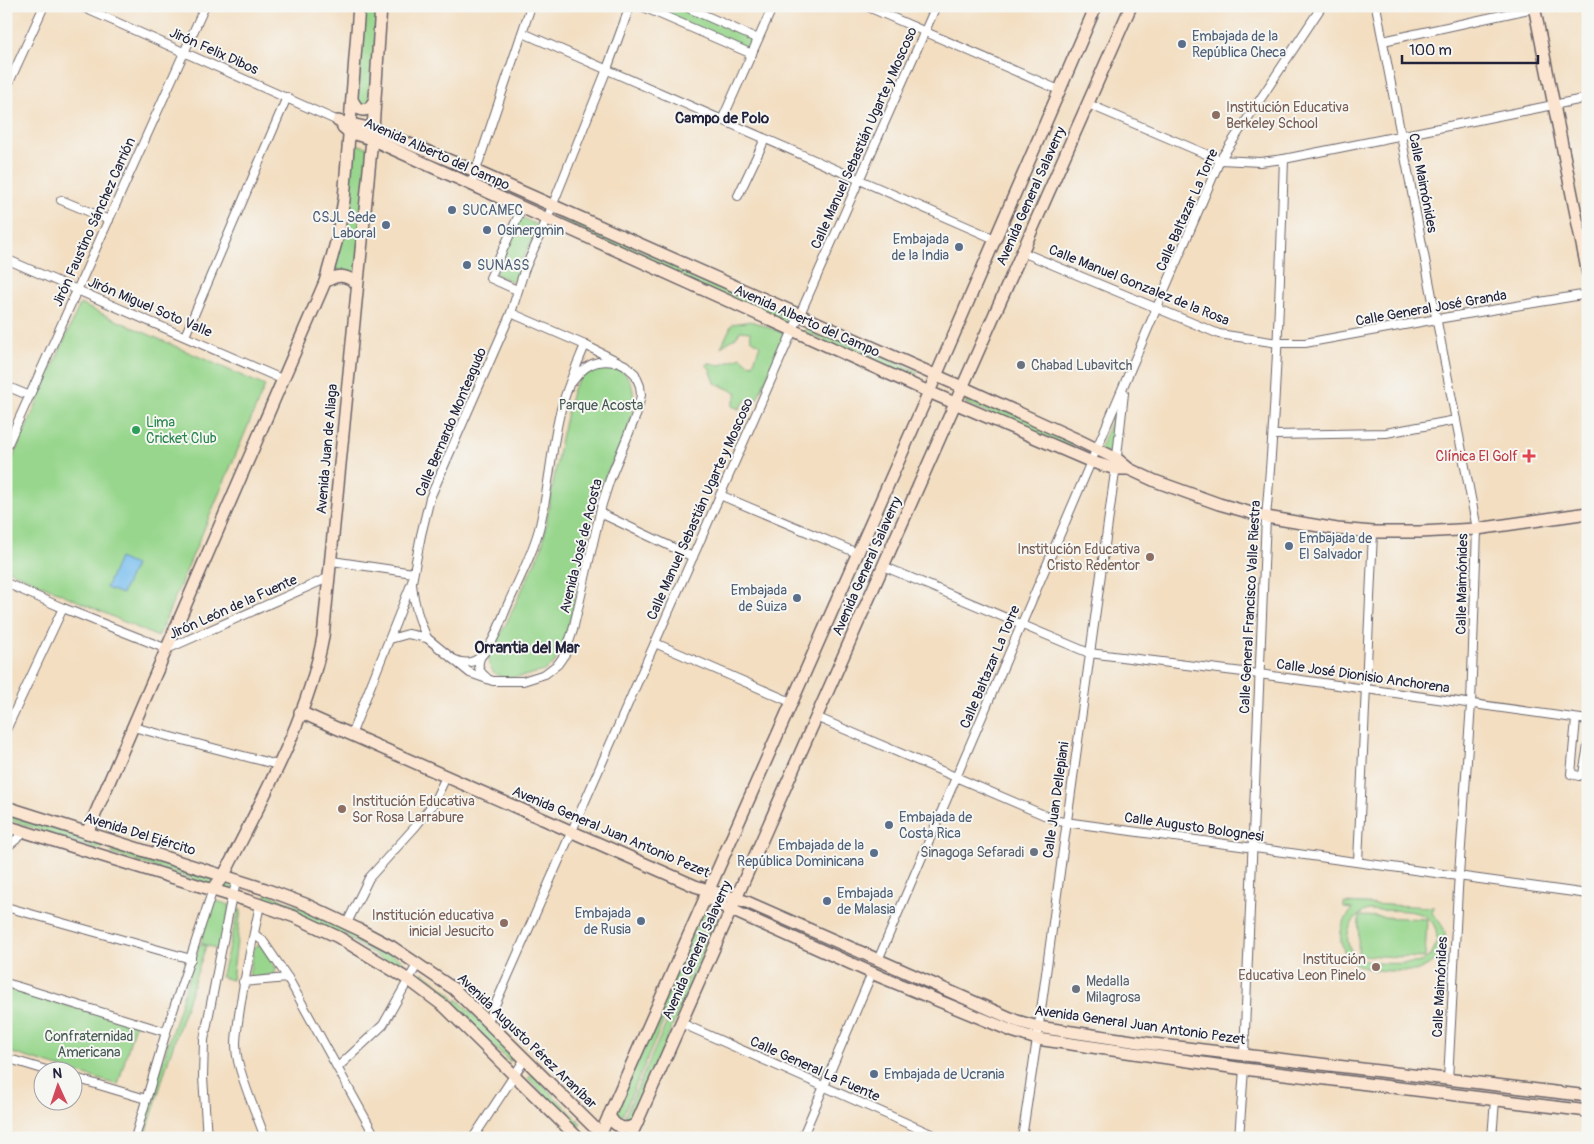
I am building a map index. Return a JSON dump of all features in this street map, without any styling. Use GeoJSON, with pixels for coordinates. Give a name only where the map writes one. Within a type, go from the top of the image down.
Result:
{"type":"FeatureCollection","features":[{"type":"Feature","properties":{"kind":"main road"},"geometry":{"type":"LineString","coordinates":[[87,833],[325,282],[332,260],[344,200],[359,6]]}},
{"type":"Feature","properties":{"kind":"main road","name":"Avenida Juan de Aliaga"},"geometry":{"type":"LineString","coordinates":[[213,889],[224,875],[278,765],[300,712],[319,658],[323,637],[332,561],[372,134],[380,6]]}},
{"type":"Feature","properties":{"kind":"main road","name":"Avenida General Salaverry"},"geometry":{"type":"LineString","coordinates":[[602,1136],[609,1115],[706,893],[929,392],[1096,6]]}},
{"type":"Feature","properties":{"kind":"main road","name":"Avenida General Salaverry"},"geometry":{"type":"LineString","coordinates":[[630,1138],[1131,6]]}},
{"type":"Feature","properties":{"kind":"main road"},"geometry":{"type":"LineString","coordinates":[[1534,7],[1588,274]]}},
{"type":"Feature","properties":{"kind":"main road"},"geometry":{"type":"LineString","coordinates":[[352,100],[354,106],[363,110],[369,109],[374,102]]}},
{"type":"Feature","properties":{"kind":"main road","name":"Avenida Alberto del Campo"},"geometry":{"type":"LineString","coordinates":[[338,121],[350,128],[372,134],[475,172],[553,206],[962,387],[1098,450],[1116,465]]}},
{"type":"Feature","properties":{"kind":"main road","name":"Avenida Alberto del Campo"},"geometry":{"type":"LineString","coordinates":[[372,134],[471,185],[955,404],[1092,462],[1116,465],[1129,469],[1155,481],[1219,504],[1266,517],[1373,532],[1477,529],[1588,513]]}},
{"type":"Feature","properties":{"kind":"main road"},"geometry":{"type":"LineString","coordinates":[[332,260],[343,268],[349,269],[359,264]]}},
{"type":"Feature","properties":{"kind":"main road"},"geometry":{"type":"LineString","coordinates":[[325,282],[333,276],[340,275],[346,276],[357,284]]}},
{"type":"Feature","properties":{"kind":"main road","name":"Avenida General Juan Antonio Pezet"},"geometry":{"type":"LineString","coordinates":[[300,712],[706,893],[878,960],[1017,1021],[1038,1033],[1244,1069],[1588,1111]]}},
{"type":"Feature","properties":{"kind":"main road","name":"Avenida Del Ejército"},"geometry":{"type":"LineString","coordinates":[[6,807],[265,889]]}},
{"type":"Feature","properties":{"kind":"main road"},"geometry":{"type":"LineString","coordinates":[[6,826],[213,889],[295,917],[338,937],[409,980],[445,1007],[578,1138]]}},
{"type":"Feature","properties":{"kind":"main road"},"geometry":{"type":"LineString","coordinates":[[6,835],[24,833]]}},
{"type":"Feature","properties":{"kind":"main road"},"geometry":{"type":"LineString","coordinates":[[98,855],[104,854],[108,850],[109,843],[104,838]]}},
{"type":"Feature","properties":{"kind":"main road","name":"Avenida Augusto Pérez Araníbar"},"geometry":{"type":"LineString","coordinates":[[265,889],[306,904],[347,923],[418,963],[454,989],[602,1136]]}},
{"type":"Feature","properties":{"kind":"main road","name":"Avenida General Juan Antonio Pezet"},"geometry":{"type":"LineString","coordinates":[[734,904],[872,973],[1012,1032],[1038,1033],[1244,1055],[1588,1096]]}},
{"type":"Feature","properties":{"kind":"main road"},"geometry":{"type":"LineString","coordinates":[[609,1115],[612,1122],[624,1128],[632,1127],[637,1123]]}},
{"type":"Feature","properties":{"kind":"street"},"geometry":{"type":"LineString","coordinates":[[6,89],[44,6]]}},
{"type":"Feature","properties":{"kind":"street","name":"Jirón Felix Dibos"},"geometry":{"type":"LineString","coordinates":[[80,6],[338,121]]}},
{"type":"Feature","properties":{"kind":"street","name":"Jirón Faustino Sánchez Carrión"},"geometry":{"type":"LineString","coordinates":[[6,448],[205,6]]}},
{"type":"Feature","properties":{"kind":"street"},"geometry":{"type":"LineString","coordinates":[[471,185],[531,6]]}},
{"type":"Feature","properties":{"kind":"street","name":"Calle Bernardo Monteagudo"},"geometry":{"type":"LineString","coordinates":[[351,735],[412,582],[430,498],[511,314],[524,271],[553,206],[630,6]]}},
{"type":"Feature","properties":{"kind":"street"},"geometry":{"type":"LineString","coordinates":[[641,6],[752,54]]}},
{"type":"Feature","properties":{"kind":"street"},"geometry":{"type":"LineString","coordinates":[[684,6],[758,40]]}},
{"type":"Feature","properties":{"kind":"street"},"geometry":{"type":"LineString","coordinates":[[722,120],[773,6]]}},
{"type":"Feature","properties":{"kind":"street"},"geometry":{"type":"LineString","coordinates":[[866,6],[1059,90]]}},
{"type":"Feature","properties":{"kind":"street","name":"Calle Manuel Sebastián Ugarte y Moscoso"},"geometry":{"type":"LineString","coordinates":[[488,1021],[936,6]]}},
{"type":"Feature","properties":{"kind":"street","name":"Calle Baltazar La Torre"},"geometry":{"type":"LineString","coordinates":[[878,960],[1098,450],[1220,160],[1322,6]]}},
{"type":"Feature","properties":{"kind":"street","name":"Calle Maimónides"},"geometry":{"type":"LineString","coordinates":[[1376,6],[1477,529],[1471,704],[1448,1080]]}},
{"type":"Feature","properties":{"kind":"street"},"geometry":{"type":"LineString","coordinates":[[1383,41],[1534,7]]}},
{"type":"Feature","properties":{"kind":"street"},"geometry":{"type":"LineString","coordinates":[[523,33],[995,239]]}},
{"type":"Feature","properties":{"kind":"street"},"geometry":{"type":"LineString","coordinates":[[185,336],[287,97]]}},
{"type":"Feature","properties":{"kind":"street"},"geometry":{"type":"LineString","coordinates":[[1088,104],[1220,160],[1260,162],[1284,159],[1588,98]]}},
{"type":"Feature","properties":{"kind":"street"},"geometry":{"type":"LineString","coordinates":[[738,196],[765,139]]}},
{"type":"Feature","properties":{"kind":"street","name":"Calle General Francisco Valle Riestra"},"geometry":{"type":"LineString","coordinates":[[1244,1055],[1266,517],[1274,434],[1284,159]]}},
{"type":"Feature","properties":{"kind":"street"},"geometry":{"type":"LineString","coordinates":[[61,200],[108,220]]}},
{"type":"Feature","properties":{"kind":"street"},"geometry":{"type":"LineString","coordinates":[[517,290],[490,278],[522,208]]}},
{"type":"Feature","properties":{"kind":"street","name":"Calle Manuel Gonzalez de la Rosa"},"geometry":{"type":"LineString","coordinates":[[1022,252],[1220,334],[1278,343]]}},
{"type":"Feature","properties":{"kind":"street","name":"Jirón Miguel Soto Valle"},"geometry":{"type":"LineString","coordinates":[[6,259],[284,380]]}},
{"type":"Feature","properties":{"kind":"street","name":"Calle General José Granda"},"geometry":{"type":"LineString","coordinates":[[1278,343],[1305,343],[1437,318],[1588,294]]}},
{"type":"Feature","properties":{"kind":"street"},"geometry":{"type":"LineString","coordinates":[[511,314],[585,345],[628,368]]}},
{"type":"Feature","properties":{"kind":"street"},"geometry":{"type":"LineString","coordinates":[[493,681],[480,671],[478,664],[496,631],[538,534],[546,502],[556,437],[567,389],[585,345]]}},
{"type":"Feature","properties":{"kind":"street"},"geometry":{"type":"LineString","coordinates":[[567,389],[582,370],[592,363],[605,361],[628,368]]}},
{"type":"Feature","properties":{"kind":"street","name":"Avenida José de Acosta"},"geometry":{"type":"LineString","coordinates":[[412,582],[419,620],[427,638],[470,673],[493,681],[513,681],[546,674],[558,664],[573,630],[600,513],[610,479],[640,403],[640,386],[635,374],[628,368]]}},
{"type":"Feature","properties":{"kind":"street","name":"Calle Baltazar La Torre"},"geometry":{"type":"LineString","coordinates":[[1116,465],[1126,384]]}},
{"type":"Feature","properties":{"kind":"street"},"geometry":{"type":"LineString","coordinates":[[6,386],[30,396]]}},
{"type":"Feature","properties":{"kind":"street"},"geometry":{"type":"LineString","coordinates":[[1274,434],[1386,433],[1456,420]]}},
{"type":"Feature","properties":{"kind":"street","name":"Calle Juan Dellepiani"},"geometry":{"type":"LineString","coordinates":[[1022,1138],[1116,465]]}},
{"type":"Feature","properties":{"kind":"street"},"geometry":{"type":"LineString","coordinates":[[720,495],[857,553]]}},
{"type":"Feature","properties":{"kind":"street"},"geometry":{"type":"LineString","coordinates":[[600,513],[693,557]]}},
{"type":"Feature","properties":{"kind":"street"},"geometry":{"type":"LineString","coordinates":[[1358,862],[1373,532]]}},
{"type":"Feature","properties":{"kind":"street"},"geometry":{"type":"LineString","coordinates":[[332,561],[413,573]]}},
{"type":"Feature","properties":{"kind":"street","name":"Calle José Dionisio Anchorena"},"geometry":{"type":"LineString","coordinates":[[883,566],[1021,626],[1089,653],[1259,674],[1588,720]]}},
{"type":"Feature","properties":{"kind":"street","name":"Jirón León de la Fuente"},"geometry":{"type":"LineString","coordinates":[[6,583],[63,608],[167,649],[330,577]]}},
{"type":"Feature","properties":{"kind":"street"},"geometry":{"type":"LineString","coordinates":[[6,730],[63,608]]}},
{"type":"Feature","properties":{"kind":"street"},"geometry":{"type":"LineString","coordinates":[[390,639],[408,634],[427,638]]}},
{"type":"Feature","properties":{"kind":"street"},"geometry":{"type":"LineString","coordinates":[[655,643],[792,702]]}},
{"type":"Feature","properties":{"kind":"street"},"geometry":{"type":"LineString","coordinates":[[449,657],[470,662],[482,656]]}},
{"type":"Feature","properties":{"kind":"street","name":"Calle Augusto Bolognesi"},"geometry":{"type":"LineString","coordinates":[[816,717],[1066,823],[1588,894]]}},
{"type":"Feature","properties":{"kind":"street"},"geometry":{"type":"LineString","coordinates":[[1576,719],[1571,774],[1579,776],[1583,774],[1588,746]]}},
{"type":"Feature","properties":{"kind":"street"},"geometry":{"type":"LineString","coordinates":[[133,728],[278,765]]}},
{"type":"Feature","properties":{"kind":"street"},"geometry":{"type":"LineString","coordinates":[[347,923],[369,878],[416,826],[433,804],[446,777]]}},
{"type":"Feature","properties":{"kind":"street"},"geometry":{"type":"LineString","coordinates":[[6,848],[24,833]]}},
{"type":"Feature","properties":{"kind":"street"},"geometry":{"type":"LineString","coordinates":[[207,1138],[203,1077],[204,1040],[232,896],[237,880]]}},
{"type":"Feature","properties":{"kind":"street"},"geometry":{"type":"LineString","coordinates":[[135,1138],[166,1032],[213,889]]}},
{"type":"Feature","properties":{"kind":"street"},"geometry":{"type":"LineString","coordinates":[[260,905],[243,982],[236,1035],[238,1061],[265,1138]]}},
{"type":"Feature","properties":{"kind":"street"},"geometry":{"type":"LineString","coordinates":[[6,907],[191,958]]}},
{"type":"Feature","properties":{"kind":"street"},"geometry":{"type":"LineString","coordinates":[[254,934],[263,941],[288,978],[376,1138]]}},
{"type":"Feature","properties":{"kind":"street"},"geometry":{"type":"LineString","coordinates":[[338,1067],[383,1025],[418,963]]}},
{"type":"Feature","properties":{"kind":"street"},"geometry":{"type":"LineString","coordinates":[[802,1138],[872,973]]}},
{"type":"Feature","properties":{"kind":"street"},"geometry":{"type":"LineString","coordinates":[[243,982],[288,978]]}},
{"type":"Feature","properties":{"kind":"street"},"geometry":{"type":"LineString","coordinates":[[6,983],[166,1032]]}},
{"type":"Feature","properties":{"kind":"street","name":"Calle General La Fuente"},"geometry":{"type":"LineString","coordinates":[[681,1023],[940,1138]]}},
{"type":"Feature","properties":{"kind":"street"},"geometry":{"type":"LineString","coordinates":[[6,1058],[32,1066]]}},
{"type":"Feature","properties":{"kind":"street"},"geometry":{"type":"LineString","coordinates":[[473,1138],[525,1059]]}},
{"type":"Feature","properties":{"kind":"street"},"geometry":{"type":"LineString","coordinates":[[1239,1138],[1244,1069]]}},
{"type":"Feature","properties":{"kind":"street"},"geometry":{"type":"LineString","coordinates":[[82,1080],[146,1099]]}},
{"type":"Feature","properties":{"kind":"street"},"geometry":{"type":"LineString","coordinates":[[1492,1138],[1495,1100]]}},
{"type":"Feature","properties":{"kind":"street"},"geometry":{"type":"LineString","coordinates":[[6,1136],[11,1138]]}},
{"type":"Feature","properties":{"kind":"green space"},"geometry":{"type":"Polygon","coordinates":[[[362,6],[378,6],[371,114],[352,112],[362,6]]]}},
{"type":"Feature","properties":{"kind":"green space"},"geometry":{"type":"Polygon","coordinates":[[[641,6],[684,6],[756,39],[752,53],[641,6]]]}},
{"type":"Feature","properties":{"kind":"green space"},"geometry":{"type":"Polygon","coordinates":[[[348,142],[370,148],[357,284],[333,276],[348,142]]]}},
{"type":"Feature","properties":{"kind":"green space"},"geometry":{"type":"Polygon","coordinates":[[[560,215],[791,315],[786,326],[557,222],[560,215]]]}},
{"type":"Feature","properties":{"kind":"green space"},"geometry":{"type":"Polygon","coordinates":[[[521,217],[538,226],[513,282],[495,274],[521,217]]]}},
{"type":"Feature","properties":{"kind":"green space","name":"Lima Cricket Club"},"geometry":{"type":"Polygon","coordinates":[[[80,304],[265,386],[158,637],[6,569],[6,474],[80,304]]]}},
{"type":"Feature","properties":{"kind":"green space"},"geometry":{"type":"Polygon","coordinates":[[[751,321],[786,334],[757,399],[746,400],[739,409],[732,406],[737,393],[715,383],[710,369],[706,365],[709,363],[721,365],[741,357],[748,363],[753,364],[760,345],[751,339],[750,332],[740,331],[736,337],[721,347],[732,324],[751,321]]]}},
{"type":"Feature","properties":{"kind":"green space"},"geometry":{"type":"Polygon","coordinates":[[[809,322],[918,372],[913,380],[804,332],[809,322]]]}},
{"type":"Feature","properties":{"kind":"green space","name":"Parque Acosta"},"geometry":{"type":"Polygon","coordinates":[[[601,365],[615,367],[624,373],[630,381],[634,403],[632,415],[620,448],[598,495],[571,616],[561,650],[555,662],[544,671],[524,676],[503,678],[494,673],[489,665],[488,657],[505,626],[542,547],[561,438],[572,391],[580,377],[592,368],[601,365]]]}},
{"type":"Feature","properties":{"kind":"green space"},"geometry":{"type":"Polygon","coordinates":[[[1123,392],[1115,455],[1099,450],[1123,392]]]}},
{"type":"Feature","properties":{"kind":"green space"},"geometry":{"type":"Polygon","coordinates":[[[971,395],[1074,439],[1071,448],[965,403],[971,395]]]}},
{"type":"Feature","properties":{"kind":"green space"},"geometry":{"type":"Polygon","coordinates":[[[6,815],[102,842],[104,846],[97,850],[7,819],[6,815]]]}},
{"type":"Feature","properties":{"kind":"green space"},"geometry":{"type":"Polygon","coordinates":[[[114,847],[236,881],[233,892],[112,854],[114,847]]]}},
{"type":"Feature","properties":{"kind":"green space"},"geometry":{"type":"Polygon","coordinates":[[[267,893],[349,927],[344,936],[264,903],[267,893]]]}},
{"type":"Feature","properties":{"kind":"green space"},"geometry":{"type":"Polygon","coordinates":[[[213,900],[230,905],[222,951],[201,943],[213,900]]]}},
{"type":"Feature","properties":{"kind":"green space"},"geometry":{"type":"Polygon","coordinates":[[[1344,903],[1434,907],[1432,913],[1444,929],[1445,943],[1434,961],[1415,971],[1381,971],[1360,966],[1351,961],[1345,953],[1341,941],[1343,924],[1353,909],[1344,908],[1344,903]],[[1368,910],[1360,914],[1350,927],[1348,942],[1350,949],[1355,955],[1363,960],[1374,963],[1413,963],[1428,957],[1433,951],[1437,936],[1431,921],[1425,916],[1405,911],[1368,910]]]}},
{"type":"Feature","properties":{"kind":"green space"},"geometry":{"type":"Polygon","coordinates":[[[239,909],[241,910],[232,980],[221,977],[239,909]]]}},
{"type":"Feature","properties":{"kind":"green space"},"geometry":{"type":"Polygon","coordinates":[[[702,911],[710,915],[620,1121],[612,1113],[702,911]]]}},
{"type":"Feature","properties":{"kind":"green space"},"geometry":{"type":"Polygon","coordinates":[[[1359,916],[1427,919],[1425,958],[1358,955],[1359,916]]]}},
{"type":"Feature","properties":{"kind":"green space"},"geometry":{"type":"Polygon","coordinates":[[[714,917],[718,918],[634,1118],[631,1121],[622,1122],[714,917]]]}},
{"type":"Feature","properties":{"kind":"green space"},"geometry":{"type":"Polygon","coordinates":[[[350,928],[403,961],[407,968],[406,974],[346,937],[350,928]]]}},
{"type":"Feature","properties":{"kind":"green space"},"geometry":{"type":"Polygon","coordinates":[[[199,944],[206,946],[145,1138],[139,1138],[199,944]]]}},
{"type":"Feature","properties":{"kind":"green space"},"geometry":{"type":"Polygon","coordinates":[[[259,945],[276,968],[275,974],[253,978],[249,975],[254,947],[259,945]]]}},
{"type":"Feature","properties":{"kind":"green space"},"geometry":{"type":"Polygon","coordinates":[[[423,972],[454,997],[449,1005],[416,981],[423,972]]]}},
{"type":"Feature","properties":{"kind":"green space","name":"Confraternidad Americana"},"geometry":{"type":"Polygon","coordinates":[[[6,989],[135,1024],[118,1085],[82,1074],[82,1062],[42,1062],[6,1051],[6,989]]]}},
{"type":"Feature","properties":{"kind":"green space"},"geometry":{"type":"Polygon","coordinates":[[[457,999],[515,1055],[510,1062],[451,1007],[457,999]]]}},
{"type":"Feature","properties":{"kind":"green space"},"geometry":{"type":"Polygon","coordinates":[[[532,1074],[581,1123],[578,1129],[528,1078],[532,1074]]]}},
{"type":"Feature","properties":{"kind":"water"},"geometry":{"type":"Polygon","coordinates":[[[119,558],[135,565],[122,594],[106,588],[119,558]]]}},
{"type":"Feature","properties":{"kind":"place","name":"Embajada de la República Checa"},"geometry":{"type":"Point","coordinates":[1182,44]}},
{"type":"Feature","properties":{"kind":"place","name":"Institución Educativa Berkeley School"},"geometry":{"type":"Point","coordinates":[1216,115]}},
{"type":"Feature","properties":{"kind":"place","name":"SUCAMEC"},"geometry":{"type":"Point","coordinates":[452,210]}},
{"type":"Feature","properties":{"kind":"place","name":"CSJL Sede Laboral"},"geometry":{"type":"Point","coordinates":[386,225]}},
{"type":"Feature","properties":{"kind":"place","name":"Osinergmin"},"geometry":{"type":"Point","coordinates":[487,230]}},
{"type":"Feature","properties":{"kind":"place","name":"Embajada de la India"},"geometry":{"type":"Point","coordinates":[959,247]}},
{"type":"Feature","properties":{"kind":"place","name":"SUNASS"},"geometry":{"type":"Point","coordinates":[467,265]}},
{"type":"Feature","properties":{"kind":"place","name":"Chabad Lubavitch"},"geometry":{"type":"Point","coordinates":[1021,365]}},
{"type":"Feature","properties":{"kind":"place","name":"Lima Cricket Club"},"geometry":{"type":"Point","coordinates":[136,430]}},
{"type":"Feature","properties":{"kind":"place","name":"Clínica El Golf"},"geometry":{"type":"Point","coordinates":[1529,456]}},
{"type":"Feature","properties":{"kind":"place","name":"Embajada de El Salvador"},"geometry":{"type":"Point","coordinates":[1289,546]}},
{"type":"Feature","properties":{"kind":"place","name":"Institución Educativa Cristo Redentor"},"geometry":{"type":"Point","coordinates":[1150,557]}},
{"type":"Feature","properties":{"kind":"place","name":"Embajada de Suiza"},"geometry":{"type":"Point","coordinates":[797,598]}},
{"type":"Feature","properties":{"kind":"place","name":"Institución Educativa Sor Rosa Larrabure"},"geometry":{"type":"Point","coordinates":[342,809]}},
{"type":"Feature","properties":{"kind":"place","name":"Embajada de Costa Rica"},"geometry":{"type":"Point","coordinates":[889,825]}},
{"type":"Feature","properties":{"kind":"place","name":"Sinagoga Sefaradi"},"geometry":{"type":"Point","coordinates":[1034,852]}},
{"type":"Feature","properties":{"kind":"place","name":"Embajada de la República Dominicana"},"geometry":{"type":"Point","coordinates":[874,853]}},
{"type":"Feature","properties":{"kind":"place","name":"Embajada de Malasia"},"geometry":{"type":"Point","coordinates":[827,901]}},
{"type":"Feature","properties":{"kind":"place","name":"Embajada de Rusia"},"geometry":{"type":"Point","coordinates":[641,921]}},
{"type":"Feature","properties":{"kind":"place","name":"Institución educativa inicial Jesucito"},"geometry":{"type":"Point","coordinates":[504,923]}},
{"type":"Feature","properties":{"kind":"place","name":"Institución Educativa Leon Pinelo"},"geometry":{"type":"Point","coordinates":[1376,967]}},
{"type":"Feature","properties":{"kind":"place","name":"Medalla Milagrosa"},"geometry":{"type":"Point","coordinates":[1076,989]}},
{"type":"Feature","properties":{"kind":"place","name":"Embajada de Ucrania"},"geometry":{"type":"Point","coordinates":[874,1074]}},
{"type":"Feature","properties":{"kind":"district","name":"Campo de Polo"},"geometry":{"type":"Point","coordinates":[722,118]}},
{"type":"Feature","properties":{"kind":"district","name":"Orrantia del Mar"},"geometry":{"type":"Point","coordinates":[527,648]}}]}
